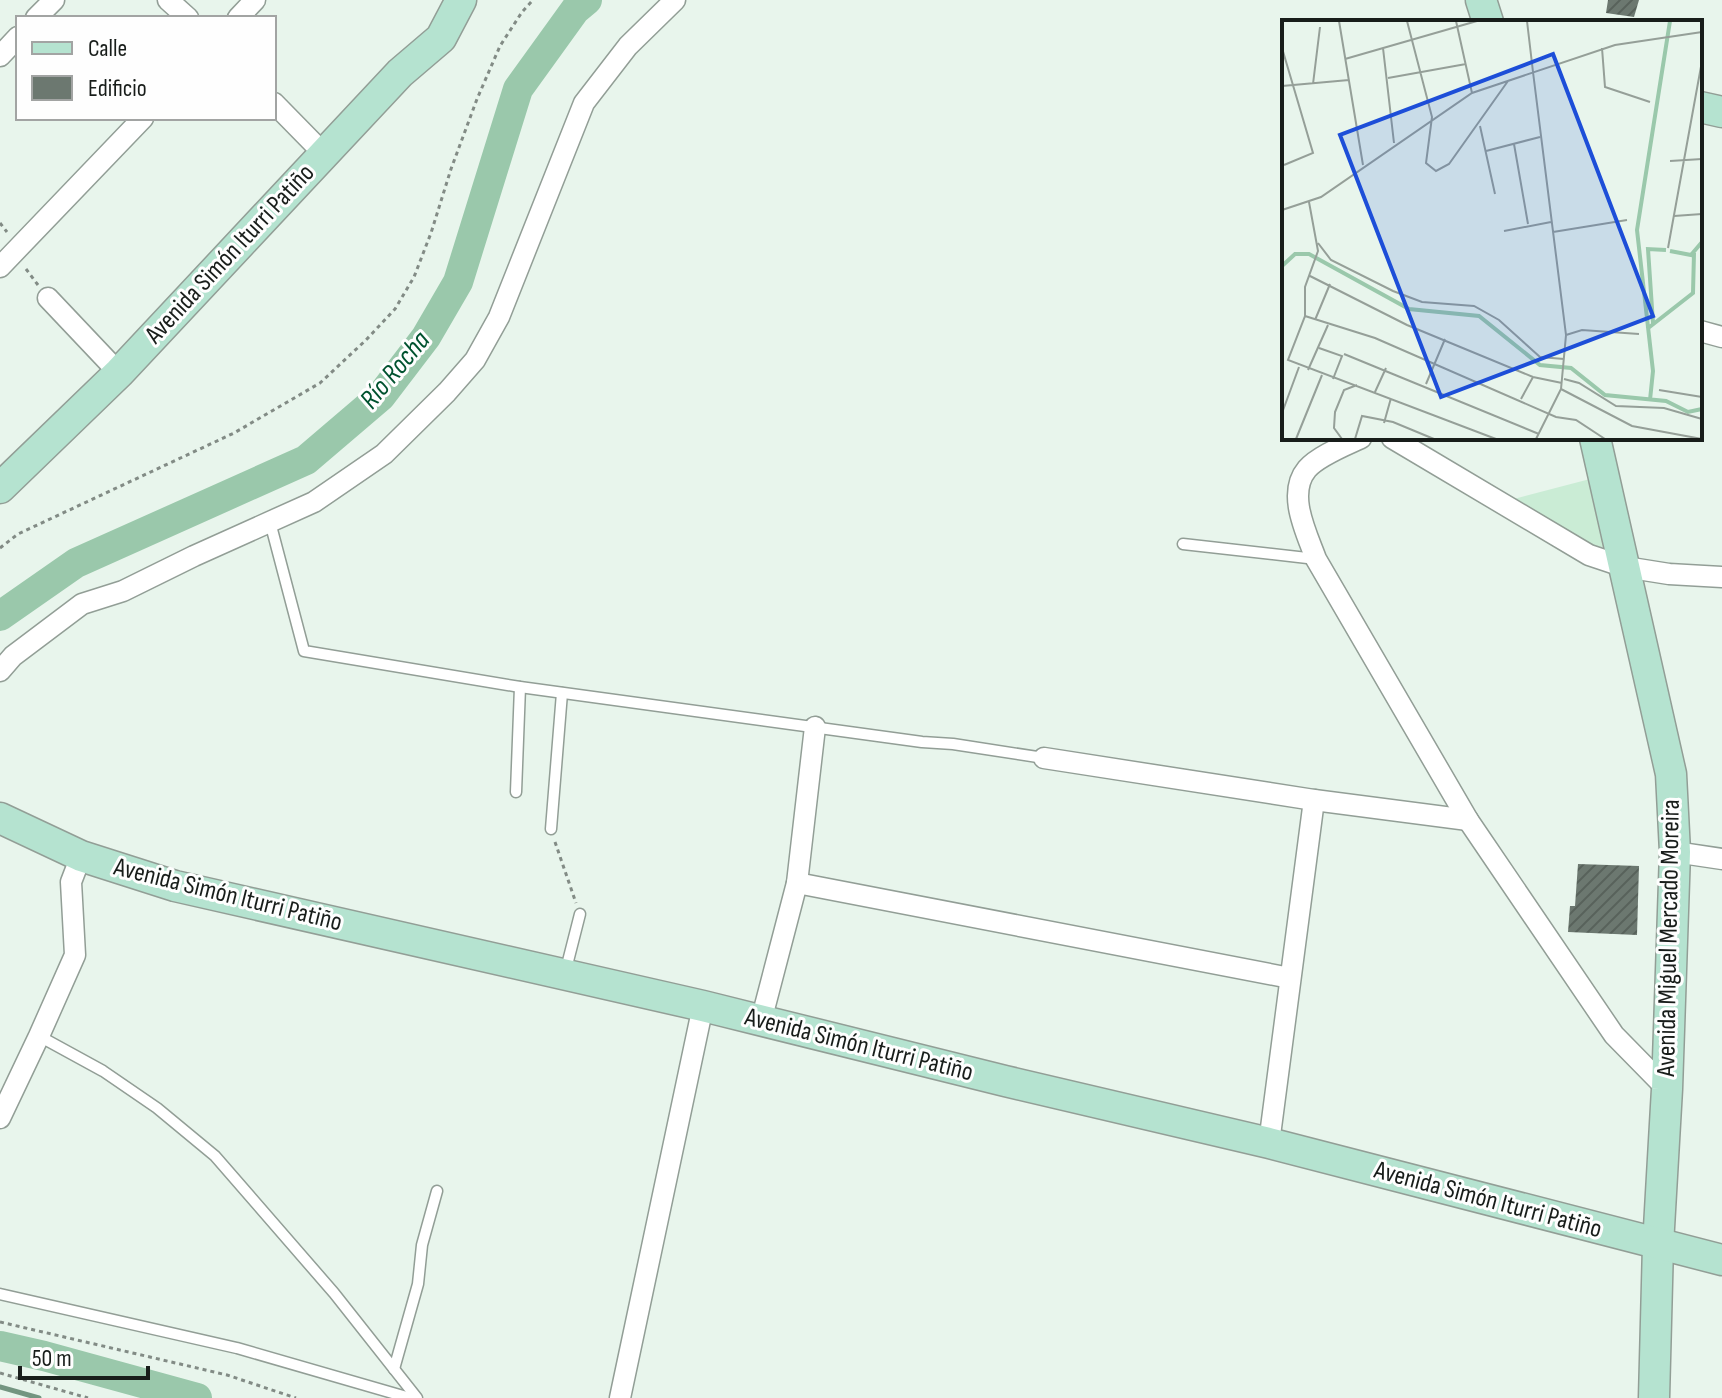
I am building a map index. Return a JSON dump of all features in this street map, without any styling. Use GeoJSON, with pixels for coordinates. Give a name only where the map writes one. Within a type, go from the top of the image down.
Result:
{"type":"FeatureCollection","features":[{"type":"Feature","properties":{"kind":"street"},"geometry":{"type":"LineString","coordinates":[[38,16],[54,0]]}},
{"type":"Feature","properties":{"kind":"street"},"geometry":{"type":"LineString","coordinates":[[168,0],[186,16]]}},
{"type":"Feature","properties":{"kind":"street"},"geometry":{"type":"LineString","coordinates":[[240,16],[255,0]]}},
{"type":"Feature","properties":{"kind":"street","name":"Avenida Simón Iturri Patiño"},"geometry":{"type":"LineString","coordinates":[[0,488],[119,373],[400,73],[441,38],[461,0]]}},
{"type":"Feature","properties":{"kind":"street"},"geometry":{"type":"LineString","coordinates":[[0,671],[13,656],[82,604],[123,591],[314,502],[384,454],[447,392],[475,360],[499,317],[584,103],[628,46],[675,0]]}},
{"type":"Feature","properties":{"kind":"street"},"geometry":{"type":"LineString","coordinates":[[1481,0],[1487,20]]}},
{"type":"Feature","properties":{"kind":"street"},"geometry":{"type":"LineString","coordinates":[[0,56],[16,39]]}},
{"type":"Feature","properties":{"kind":"street","name":"Avenida Simón Iturri Patiño"},"geometry":{"type":"LineString","coordinates":[[276,105],[324,154]]}},
{"type":"Feature","properties":{"kind":"street"},"geometry":{"type":"LineString","coordinates":[[1702,107],[1722,112]]}},
{"type":"Feature","properties":{"kind":"street"},"geometry":{"type":"LineString","coordinates":[[7,260],[141,120]]}},
{"type":"Feature","properties":{"kind":"street"},"geometry":{"type":"LineString","coordinates":[[48,298],[119,373]]}},
{"type":"Feature","properties":{"kind":"street"},"geometry":{"type":"LineString","coordinates":[[1702,332],[1722,337]]}},
{"type":"Feature","properties":{"kind":"street"},"geometry":{"type":"LineString","coordinates":[[1356,440],[1335,449],[1307,470],[1298,488],[1300,514],[1316,559],[1468,820],[1614,1035],[1667,1089]]}},
{"type":"Feature","properties":{"kind":"street"},"geometry":{"type":"LineString","coordinates":[[1395,440],[1589,555],[1625,567],[1669,574],[1722,577]]}},
{"type":"Feature","properties":{"kind":"street","name":"Avenida Miguel Mercado Moreira"},"geometry":{"type":"LineString","coordinates":[[1595,440],[1671,774],[1675,852],[1654,1398]]}},
{"type":"Feature","properties":{"kind":"street"},"geometry":{"type":"LineString","coordinates":[[761,1021],[797,883],[815,727]]}},
{"type":"Feature","properties":{"kind":"street"},"geometry":{"type":"LineString","coordinates":[[1044,758],[1314,800],[1468,820]]}},
{"type":"Feature","properties":{"kind":"street"},"geometry":{"type":"LineString","coordinates":[[1269,1143],[1314,800]]}},
{"type":"Feature","properties":{"kind":"street","name":"Avenida Simón Iturri Patiño"},"geometry":{"type":"LineString","coordinates":[[0,818],[81,856],[175,886],[703,1006],[1269,1143],[1722,1260]]}},
{"type":"Feature","properties":{"kind":"street"},"geometry":{"type":"LineString","coordinates":[[1675,852],[1722,859]]}},
{"type":"Feature","properties":{"kind":"street"},"geometry":{"type":"LineString","coordinates":[[0,1118],[75,955],[71,882],[81,856]]}},
{"type":"Feature","properties":{"kind":"street"},"geometry":{"type":"LineString","coordinates":[[797,883],[1290,978]]}},
{"type":"Feature","properties":{"kind":"street"},"geometry":{"type":"LineString","coordinates":[[620,1398],[703,1006]]}},
{"type":"Feature","properties":{"kind":"lane"},"geometry":{"type":"LineString","coordinates":[[270,522],[304,651],[520,687],[1044,758]]}},
{"type":"Feature","properties":{"kind":"lane"},"geometry":{"type":"LineString","coordinates":[[1183,544],[1316,559]]}},
{"type":"Feature","properties":{"kind":"lane"},"geometry":{"type":"LineString","coordinates":[[516,792],[520,687]]}},
{"type":"Feature","properties":{"kind":"lane"},"geometry":{"type":"LineString","coordinates":[[551,829],[562,693]]}},
{"type":"Feature","properties":{"kind":"lane"},"geometry":{"type":"LineString","coordinates":[[565,975],[580,914]]}},
{"type":"Feature","properties":{"kind":"lane"},"geometry":{"type":"LineString","coordinates":[[39,1036],[103,1071],[157,1108],[215,1156],[334,1293],[417,1398]]}},
{"type":"Feature","properties":{"kind":"lane"},"geometry":{"type":"LineString","coordinates":[[394,1369],[418,1284],[422,1245],[437,1191]]}},
{"type":"Feature","properties":{"kind":"lane"},"geometry":{"type":"LineString","coordinates":[[0,1294],[237,1348],[410,1398]]}},
{"type":"Feature","properties":{"kind":"path"},"geometry":{"type":"LineString","coordinates":[[0,548],[18,534],[234,433],[320,383],[366,340],[395,309],[414,277],[451,169],[500,46],[533,0]]}},
{"type":"Feature","properties":{"kind":"path"},"geometry":{"type":"LineString","coordinates":[[7,260],[48,298]]}},
{"type":"Feature","properties":{"kind":"path"},"geometry":{"type":"LineString","coordinates":[[551,829],[580,914]]}},
{"type":"Feature","properties":{"kind":"path"},"geometry":{"type":"LineString","coordinates":[[0,1322],[227,1375],[296,1398]]}},
{"type":"Feature","properties":{"kind":"path"},"geometry":{"type":"LineString","coordinates":[[0,1373],[88,1398]]}},
{"type":"Feature","properties":{"kind":"green space"},"geometry":{"type":"Polygon","coordinates":[[[1590,479],[1605,547],[1597,547],[1514,499],[1590,479]]]}},
{"type":"Feature","properties":{"kind":"building"},"geometry":{"type":"Polygon","coordinates":[[[1608,0],[1639,0],[1634,17],[1606,13],[1608,0]]]}},
{"type":"Feature","properties":{"kind":"building"},"geometry":{"type":"Polygon","coordinates":[[[1578,864],[1639,866],[1637,935],[1568,932],[1570,906],[1575,906],[1578,864]]]}},
{"type":"Feature","properties":{"kind":"waterway","name":"Río Rocha"},"geometry":{"type":"LineString","coordinates":[[0,616],[76,563],[306,460],[381,396],[426,337],[458,282],[518,89],[575,10],[587,0]]}},
{"type":"Feature","properties":{"kind":"waterway"},"geometry":{"type":"LineString","coordinates":[[0,1346],[197,1398]]}},
{"type":"Feature","properties":{"kind":"waterway"},"geometry":{"type":"LineString","coordinates":[[0,1387],[39,1398]]}}]}
